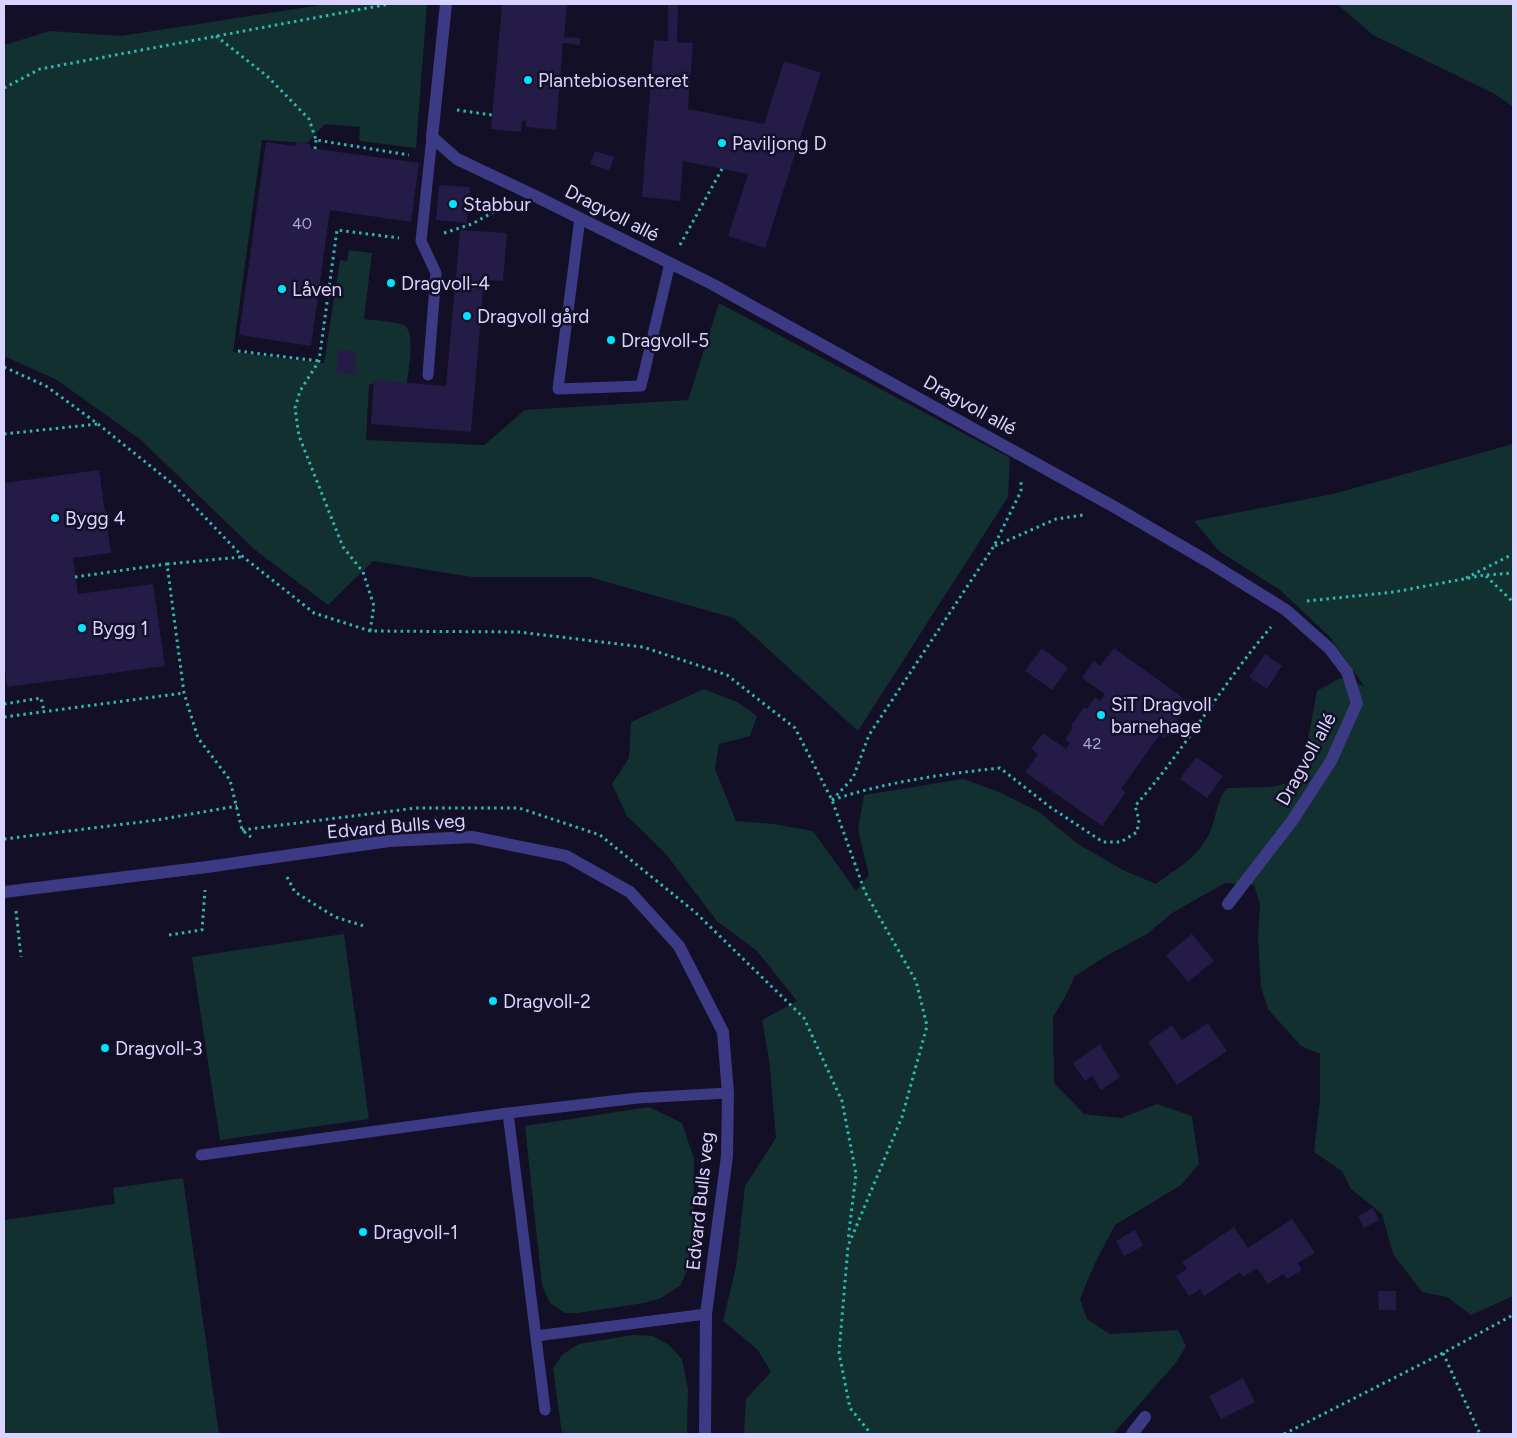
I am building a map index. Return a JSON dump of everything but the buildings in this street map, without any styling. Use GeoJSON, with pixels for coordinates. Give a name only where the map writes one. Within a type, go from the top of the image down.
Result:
{"type":"FeatureCollection","features":[{"type":"Feature","properties":{"kind":"street"},"geometry":{"type":"LineString","coordinates":[[432,137],[446,4]]}},
{"type":"Feature","properties":{"kind":"street","name":"Dragvoll allé"},"geometry":{"type":"LineString","coordinates":[[432,137],[457,160],[528,192],[712,284],[1118,509],[1286,610],[1330,649],[1347,672],[1357,703],[1331,760],[1292,821],[1228,904]]}},
{"type":"Feature","properties":{"kind":"street","name":"Edvard Bulls veg"},"geometry":{"type":"LineString","coordinates":[[9,891],[207,867],[389,841],[472,837],[566,856],[630,892],[679,946],[723,1032],[728,1092],[727,1156],[706,1314],[705,1434]]}},
{"type":"Feature","properties":{"kind":"street"},"geometry":{"type":"LineString","coordinates":[[1132,1434],[1145,1417]]}},
{"type":"Feature","properties":{"kind":"lane"},"geometry":{"type":"LineString","coordinates":[[428,375],[436,273],[421,241],[432,137]]}},
{"type":"Feature","properties":{"kind":"lane"},"geometry":{"type":"LineString","coordinates":[[580,218],[558,389],[641,386],[670,263]]}},
{"type":"Feature","properties":{"kind":"lane"},"geometry":{"type":"LineString","coordinates":[[201,1155],[508,1113],[638,1098],[728,1092]]}},
{"type":"Feature","properties":{"kind":"lane"},"geometry":{"type":"LineString","coordinates":[[508,1113],[545,1410]]}},
{"type":"Feature","properties":{"kind":"lane"},"geometry":{"type":"LineString","coordinates":[[536,1336],[706,1314]]}},
{"type":"Feature","properties":{"kind":"path"},"geometry":{"type":"LineString","coordinates":[[4,88],[40,69],[389,4]]}},
{"type":"Feature","properties":{"kind":"path"},"geometry":{"type":"LineString","coordinates":[[216,36],[267,76],[309,119],[316,140],[315,148]]}},
{"type":"Feature","properties":{"kind":"path"},"geometry":{"type":"LineString","coordinates":[[434,107],[492,115]]}},
{"type":"Feature","properties":{"kind":"path"},"geometry":{"type":"LineString","coordinates":[[316,140],[430,158]]}},
{"type":"Feature","properties":{"kind":"path"},"geometry":{"type":"LineString","coordinates":[[670,263],[722,169]]}},
{"type":"Feature","properties":{"kind":"path"},"geometry":{"type":"LineString","coordinates":[[370,631],[374,606],[363,572],[343,547],[299,436],[295,408],[300,391],[319,361],[337,230],[421,241],[472,224],[528,192]]}},
{"type":"Feature","properties":{"kind":"path"},"geometry":{"type":"LineString","coordinates":[[238,351],[319,361]]}},
{"type":"Feature","properties":{"kind":"path"},"geometry":{"type":"LineString","coordinates":[[4,367],[46,386],[98,424],[174,485],[242,556],[314,613],[370,631],[518,632],[643,647],[727,675],[795,728],[832,800],[865,892],[916,981],[928,1026],[902,1117],[848,1246]]}},
{"type":"Feature","properties":{"kind":"path"},"geometry":{"type":"LineString","coordinates":[[4,434],[98,424]]}},
{"type":"Feature","properties":{"kind":"path"},"geometry":{"type":"LineString","coordinates":[[832,800],[853,778],[869,735],[994,546],[1021,491],[1021,455]]}},
{"type":"Feature","properties":{"kind":"path"},"geometry":{"type":"LineString","coordinates":[[994,546],[1056,519],[1118,509]]}},
{"type":"Feature","properties":{"kind":"path"},"geometry":{"type":"LineString","coordinates":[[1463,579],[1513,554]]}},
{"type":"Feature","properties":{"kind":"path"},"geometry":{"type":"LineString","coordinates":[[76,577],[242,556]]}},
{"type":"Feature","properties":{"kind":"path"},"geometry":{"type":"LineString","coordinates":[[168,564],[184,693],[198,738],[230,780],[242,830],[276,857],[295,892],[335,917],[364,926]]}},
{"type":"Feature","properties":{"kind":"path"},"geometry":{"type":"LineString","coordinates":[[832,800],[863,790],[941,774],[1000,768],[1050,807],[1103,842],[1121,842],[1137,832],[1136,806],[1156,783],[1255,646],[1286,610],[1311,599],[1394,592],[1485,575],[1513,573]]}},
{"type":"Feature","properties":{"kind":"path"},"geometry":{"type":"LineString","coordinates":[[1485,575],[1513,602]]}},
{"type":"Feature","properties":{"kind":"path"},"geometry":{"type":"LineString","coordinates":[[4,717],[184,693]]}},
{"type":"Feature","properties":{"kind":"path"},"geometry":{"type":"LineString","coordinates":[[4,704],[41,698],[44,712]]}},
{"type":"Feature","properties":{"kind":"path"},"geometry":{"type":"LineString","coordinates":[[4,839],[156,820],[237,806]]}},
{"type":"Feature","properties":{"kind":"path"},"geometry":{"type":"LineString","coordinates":[[242,830],[416,808],[519,808],[600,835],[695,912],[804,1018],[842,1101],[856,1174],[839,1353],[850,1408],[871,1434]]}},
{"type":"Feature","properties":{"kind":"path"},"geometry":{"type":"LineString","coordinates":[[169,935],[202,930],[207,867]]}},
{"type":"Feature","properties":{"kind":"path"},"geometry":{"type":"LineString","coordinates":[[9,891],[21,956]]}},
{"type":"Feature","properties":{"kind":"path"},"geometry":{"type":"LineString","coordinates":[[1284,1434],[1513,1315]]}},
{"type":"Feature","properties":{"kind":"path"},"geometry":{"type":"LineString","coordinates":[[1443,1353],[1480,1434]]}},
{"type":"Feature","properties":{"kind":"green space"},"geometry":{"type":"Polygon","coordinates":[[[327,4],[427,4],[416,148],[359,141],[360,127],[325,124],[307,143],[262,140],[233,352],[324,363],[340,260],[347,261],[349,250],[372,253],[364,319],[404,325],[410,335],[410,352],[407,383],[369,384],[366,440],[484,445],[525,410],[688,400],[719,303],[1010,458],[1008,497],[858,731],[734,618],[589,577],[472,577],[373,561],[328,605],[254,549],[141,440],[57,380],[4,356],[4,45],[50,31],[121,36],[327,4]]]}},
{"type":"Feature","properties":{"kind":"green space"},"geometry":{"type":"Polygon","coordinates":[[[1337,4],[1513,4],[1513,107],[1495,94],[1373,35],[1337,4]]]}},
{"type":"Feature","properties":{"kind":"green space"},"geometry":{"type":"Polygon","coordinates":[[[1513,444],[1513,1296],[1471,1315],[1447,1297],[1422,1292],[1393,1254],[1382,1214],[1351,1189],[1342,1171],[1314,1152],[1320,1100],[1320,1054],[1301,1046],[1268,1009],[1261,987],[1258,939],[1260,904],[1254,885],[1225,883],[1172,913],[1147,934],[1106,956],[1075,976],[1053,1017],[1054,1083],[1084,1114],[1121,1118],[1157,1104],[1192,1116],[1199,1164],[1181,1185],[1115,1225],[1095,1263],[1080,1299],[1087,1319],[1110,1334],[1178,1330],[1186,1346],[1175,1364],[1113,1434],[744,1434],[746,1399],[771,1372],[758,1350],[723,1321],[736,1267],[745,1186],[776,1138],[769,1059],[762,1020],[797,1001],[757,951],[717,921],[665,853],[627,816],[612,784],[629,758],[631,722],[704,689],[737,702],[757,716],[750,736],[719,744],[715,769],[736,821],[773,824],[813,831],[856,891],[869,875],[858,830],[864,795],[963,779],[997,791],[1039,812],[1078,844],[1123,870],[1156,884],[1189,860],[1208,837],[1221,797],[1227,788],[1272,787],[1295,781],[1304,761],[1317,691],[1340,678],[1364,686],[1330,637],[1280,590],[1219,551],[1194,521],[1333,494],[1513,444]]]}},
{"type":"Feature","properties":{"kind":"green space"},"geometry":{"type":"Polygon","coordinates":[[[344,934],[369,1119],[220,1140],[192,957],[344,934]]]}},
{"type":"Feature","properties":{"kind":"green space"},"geometry":{"type":"Polygon","coordinates":[[[649,1107],[682,1123],[694,1159],[693,1256],[681,1285],[661,1298],[644,1303],[578,1313],[565,1313],[550,1303],[542,1285],[525,1126],[649,1107]]]}},
{"type":"Feature","properties":{"kind":"green space"},"geometry":{"type":"Polygon","coordinates":[[[183,1178],[219,1434],[4,1434],[4,1220],[115,1204],[113,1188],[183,1178]]]}},
{"type":"Feature","properties":{"kind":"green space"},"geometry":{"type":"Polygon","coordinates":[[[632,1335],[653,1336],[669,1345],[682,1359],[688,1389],[687,1434],[562,1434],[553,1368],[563,1354],[579,1344],[632,1335]]]}},
{"type":"Feature","properties":{"kind":"place","name":"Plantebiosenteret"},"geometry":{"type":"Point","coordinates":[528,80]}},
{"type":"Feature","properties":{"kind":"place","name":"Paviljong D"},"geometry":{"type":"Point","coordinates":[722,143]}},
{"type":"Feature","properties":{"kind":"place","name":"Stabbur"},"geometry":{"type":"Point","coordinates":[453,204]}},
{"type":"Feature","properties":{"kind":"place","name":"Dragvoll-4"},"geometry":{"type":"Point","coordinates":[391,283]}},
{"type":"Feature","properties":{"kind":"place","name":"Låven"},"geometry":{"type":"Point","coordinates":[282,289]}},
{"type":"Feature","properties":{"kind":"place","name":"Dragvoll gård"},"geometry":{"type":"Point","coordinates":[467,316]}},
{"type":"Feature","properties":{"kind":"place","name":"Dragvoll-5"},"geometry":{"type":"Point","coordinates":[611,340]}},
{"type":"Feature","properties":{"kind":"place","name":"Bygg 4"},"geometry":{"type":"Point","coordinates":[55,518]}},
{"type":"Feature","properties":{"kind":"place","name":"Bygg 1"},"geometry":{"type":"Point","coordinates":[82,628]}},
{"type":"Feature","properties":{"kind":"place","name":"SiT Dragvoll barnehage"},"geometry":{"type":"Point","coordinates":[1101,715]}},
{"type":"Feature","properties":{"kind":"place","name":"Dragvoll-2"},"geometry":{"type":"Point","coordinates":[493,1001]}},
{"type":"Feature","properties":{"kind":"place","name":"Dragvoll-3"},"geometry":{"type":"Point","coordinates":[105,1048]}},
{"type":"Feature","properties":{"kind":"place","name":"Dragvoll-1"},"geometry":{"type":"Point","coordinates":[363,1232]}}]}
